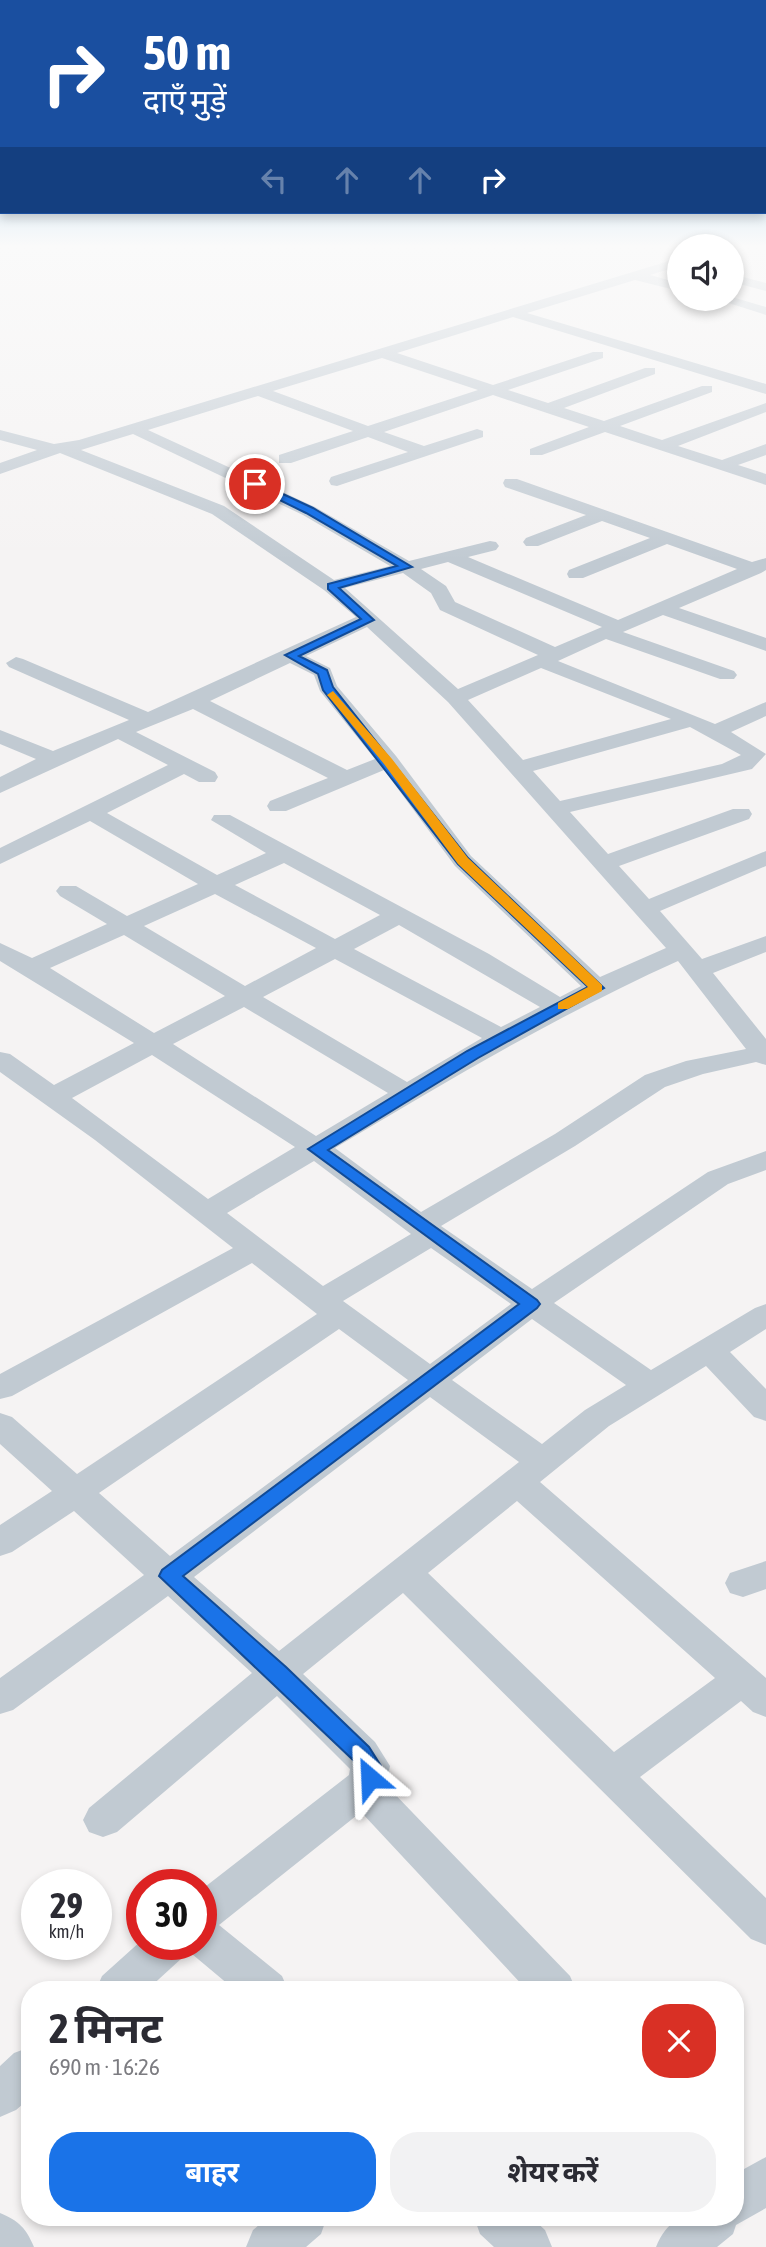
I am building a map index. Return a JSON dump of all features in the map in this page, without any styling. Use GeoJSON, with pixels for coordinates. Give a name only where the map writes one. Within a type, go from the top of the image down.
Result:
{"type":"FeatureCollection","features":[{"type":"Feature","properties":{"kind":"street"},"geometry":{"type":"LineString","coordinates":[[0,469],[59,449],[395,350]]}},
{"type":"Feature","properties":{"kind":"street"},"geometry":{"type":"LineString","coordinates":[[636,350],[766,389]]}},
{"type":"Feature","properties":{"kind":"street"},"geometry":{"type":"LineString","coordinates":[[382,354],[766,480]]}},
{"type":"Feature","properties":{"kind":"street"},"geometry":{"type":"LineString","coordinates":[[285,458],[598,355]]}},
{"type":"Feature","properties":{"kind":"street"},"geometry":{"type":"LineString","coordinates":[[546,409],[650,371]]}},
{"type":"Feature","properties":{"kind":"street"},"geometry":{"type":"LineString","coordinates":[[536,452],[707,389]]}},
{"type":"Feature","properties":{"kind":"street"},"geometry":{"type":"LineString","coordinates":[[259,391],[424,452]]}},
{"type":"Feature","properties":{"kind":"street"},"geometry":{"type":"LineString","coordinates":[[660,447],[765,407]]}},
{"type":"Feature","properties":{"kind":"street"},"geometry":{"type":"LineString","coordinates":[[134,429],[309,510],[406,567],[439,590],[447,606],[548,658],[716,731],[748,747],[755,754],[728,769],[555,809]]}},
{"type":"Feature","properties":{"kind":"street"},"geometry":{"type":"LineString","coordinates":[[337,481],[477,434]]}},
{"type":"Feature","properties":{"kind":"street"},"geometry":{"type":"LineString","coordinates":[[0,435],[59,449],[218,509],[331,586],[455,698],[761,1042],[655,1082],[426,1230],[330,1308],[0,1543]]}},
{"type":"Feature","properties":{"kind":"street"},"geometry":{"type":"LineString","coordinates":[[722,466],[766,449]]}},
{"type":"Feature","properties":{"kind":"street"},"geometry":{"type":"LineString","coordinates":[[510,483],[758,571]]}},
{"type":"Feature","properties":{"kind":"street"},"geometry":{"type":"LineString","coordinates":[[532,542],[602,515]]}},
{"type":"Feature","properties":{"kind":"street"},"geometry":{"type":"LineString","coordinates":[[576,574],[666,538]]}},
{"type":"Feature","properties":{"kind":"street"},"geometry":{"type":"LineString","coordinates":[[331,586],[491,546]]}},
{"type":"Feature","properties":{"kind":"street"},"geometry":{"type":"LineString","coordinates":[[450,556],[612,630],[727,675]]}},
{"type":"Feature","properties":{"kind":"street"},"geometry":{"type":"LineString","coordinates":[[455,698],[662,608],[758,571]]}},
{"type":"Feature","properties":{"kind":"street"},"geometry":{"type":"LineString","coordinates":[[662,608],[766,645]]}},
{"type":"Feature","properties":{"kind":"street"},"geometry":{"type":"LineString","coordinates":[[0,786],[54,760],[194,701],[368,620]]}},
{"type":"Feature","properties":{"kind":"street"},"geometry":{"type":"LineString","coordinates":[[290,655],[323,672],[327,687],[388,761],[463,861],[597,988]]}},
{"type":"Feature","properties":{"kind":"street"},"geometry":{"type":"LineString","coordinates":[[16,663],[148,720]]}},
{"type":"Feature","properties":{"kind":"street"},"geometry":{"type":"LineString","coordinates":[[194,701],[346,778]]}},
{"type":"Feature","properties":{"kind":"street"},"geometry":{"type":"LineString","coordinates":[[716,731],[766,708]]}},
{"type":"Feature","properties":{"kind":"street"},"geometry":{"type":"LineString","coordinates":[[518,768],[692,720]]}},
{"type":"Feature","properties":{"kind":"street"},"geometry":{"type":"LineString","coordinates":[[120,732],[207,777]]}},
{"type":"Feature","properties":{"kind":"street"},"geometry":{"type":"LineString","coordinates":[[0,736],[54,760]]}},
{"type":"Feature","properties":{"kind":"street"},"geometry":{"type":"LineString","coordinates":[[278,806],[388,761]]}},
{"type":"Feature","properties":{"kind":"street"},"geometry":{"type":"LineString","coordinates":[[0,857],[183,766]]}},
{"type":"Feature","properties":{"kind":"street"},"geometry":{"type":"LineString","coordinates":[[88,811],[217,885],[501,1038]]}},
{"type":"Feature","properties":{"kind":"street"},"geometry":{"type":"LineString","coordinates":[[604,863],[741,814]]}},
{"type":"Feature","properties":{"kind":"street"},"geometry":{"type":"LineString","coordinates":[[222,820],[399,915],[560,1008]]}},
{"type":"Feature","properties":{"kind":"street"},"geometry":{"type":"LineString","coordinates":[[30,968],[129,926],[284,854]]}},
{"type":"Feature","properties":{"kind":"street"},"geometry":{"type":"LineString","coordinates":[[645,909],[766,858]]}},
{"type":"Feature","properties":{"kind":"street"},"geometry":{"type":"LineString","coordinates":[[68,891],[408,1094]]}},
{"type":"Feature","properties":{"kind":"street"},"geometry":{"type":"LineString","coordinates":[[52,1097],[399,915]]}},
{"type":"Feature","properties":{"kind":"street"},"geometry":{"type":"LineString","coordinates":[[205,1213],[501,1038],[597,988],[690,960],[766,943]]}},
{"type":"Feature","properties":{"kind":"street"},"geometry":{"type":"LineString","coordinates":[[0,950],[317,1149],[426,1230],[648,1384]]}},
{"type":"Feature","properties":{"kind":"street"},"geometry":{"type":"LineString","coordinates":[[0,1060],[431,1381],[530,1472],[754,1691],[613,1775]]}},
{"type":"Feature","properties":{"kind":"street"},"geometry":{"type":"LineString","coordinates":[[0,1699],[169,1576],[531,1304],[718,1178],[766,1160]]}},
{"type":"Feature","properties":{"kind":"street"},"geometry":{"type":"LineString","coordinates":[[0,1388],[253,1250]]}},
{"type":"Feature","properties":{"kind":"street"},"geometry":{"type":"LineString","coordinates":[[103,1820],[278,1673],[597,1418],[648,1384],[766,1315]]}},
{"type":"Feature","properties":{"kind":"street"},"geometry":{"type":"LineString","coordinates":[[708,1349],[766,1409]]}},
{"type":"Feature","properties":{"kind":"street"},"geometry":{"type":"LineString","coordinates":[[0,1425],[278,1673],[361,1753],[370,1766],[370,1778],[363,1787],[217,1902]]}},
{"type":"Feature","properties":{"kind":"street"},"geometry":{"type":"LineString","coordinates":[[406,1573],[766,1926]]}},
{"type":"Feature","properties":{"kind":"street"},"geometry":{"type":"LineString","coordinates":[[363,1787],[546,1981]]}},
{"type":"Feature","properties":{"kind":"street"},"geometry":{"type":"LineString","coordinates":[[217,1949],[256,1981]]}},
{"type":"Feature","properties":{"kind":"street"},"geometry":{"type":"LineString","coordinates":[[127,1981],[150,1960]]}},
{"type":"Feature","properties":{"kind":"street"},"geometry":{"type":"LineString","coordinates":[[0,2095],[21,2076]]}},
{"type":"Feature","properties":{"kind":"street"},"geometry":{"type":"LineString","coordinates":[[270,2247],[294,2226]]}},
{"type":"Feature","properties":{"kind":"street"},"geometry":{"type":"LineString","coordinates":[[506,2226],[528,2247]]}},
{"type":"Feature","properties":{"kind":"street"},"geometry":{"type":"LineString","coordinates":[[680,2247],[704,2226]]}},
{"type":"Feature","properties":{"kind":"street"},"geometry":{"type":"LineString","coordinates":[[0,2237],[10,2247]]}},
{"type":"Feature","properties":{"kind":"slow traffic"},"geometry":{"type":"LineString","coordinates":[[333,695],[388,761],[463,861],[597,988],[563,1006]]}},
{"type":"Feature","properties":{"kind":"route"},"geometry":{"type":"LineString","coordinates":[[255,484],[309,510],[406,567],[331,586],[368,620],[290,655],[323,672],[327,687],[388,761],[463,861],[597,988],[472,1054],[317,1149],[531,1304],[169,1576],[278,1673],[361,1753],[370,1766],[370,1778]]}}]}
